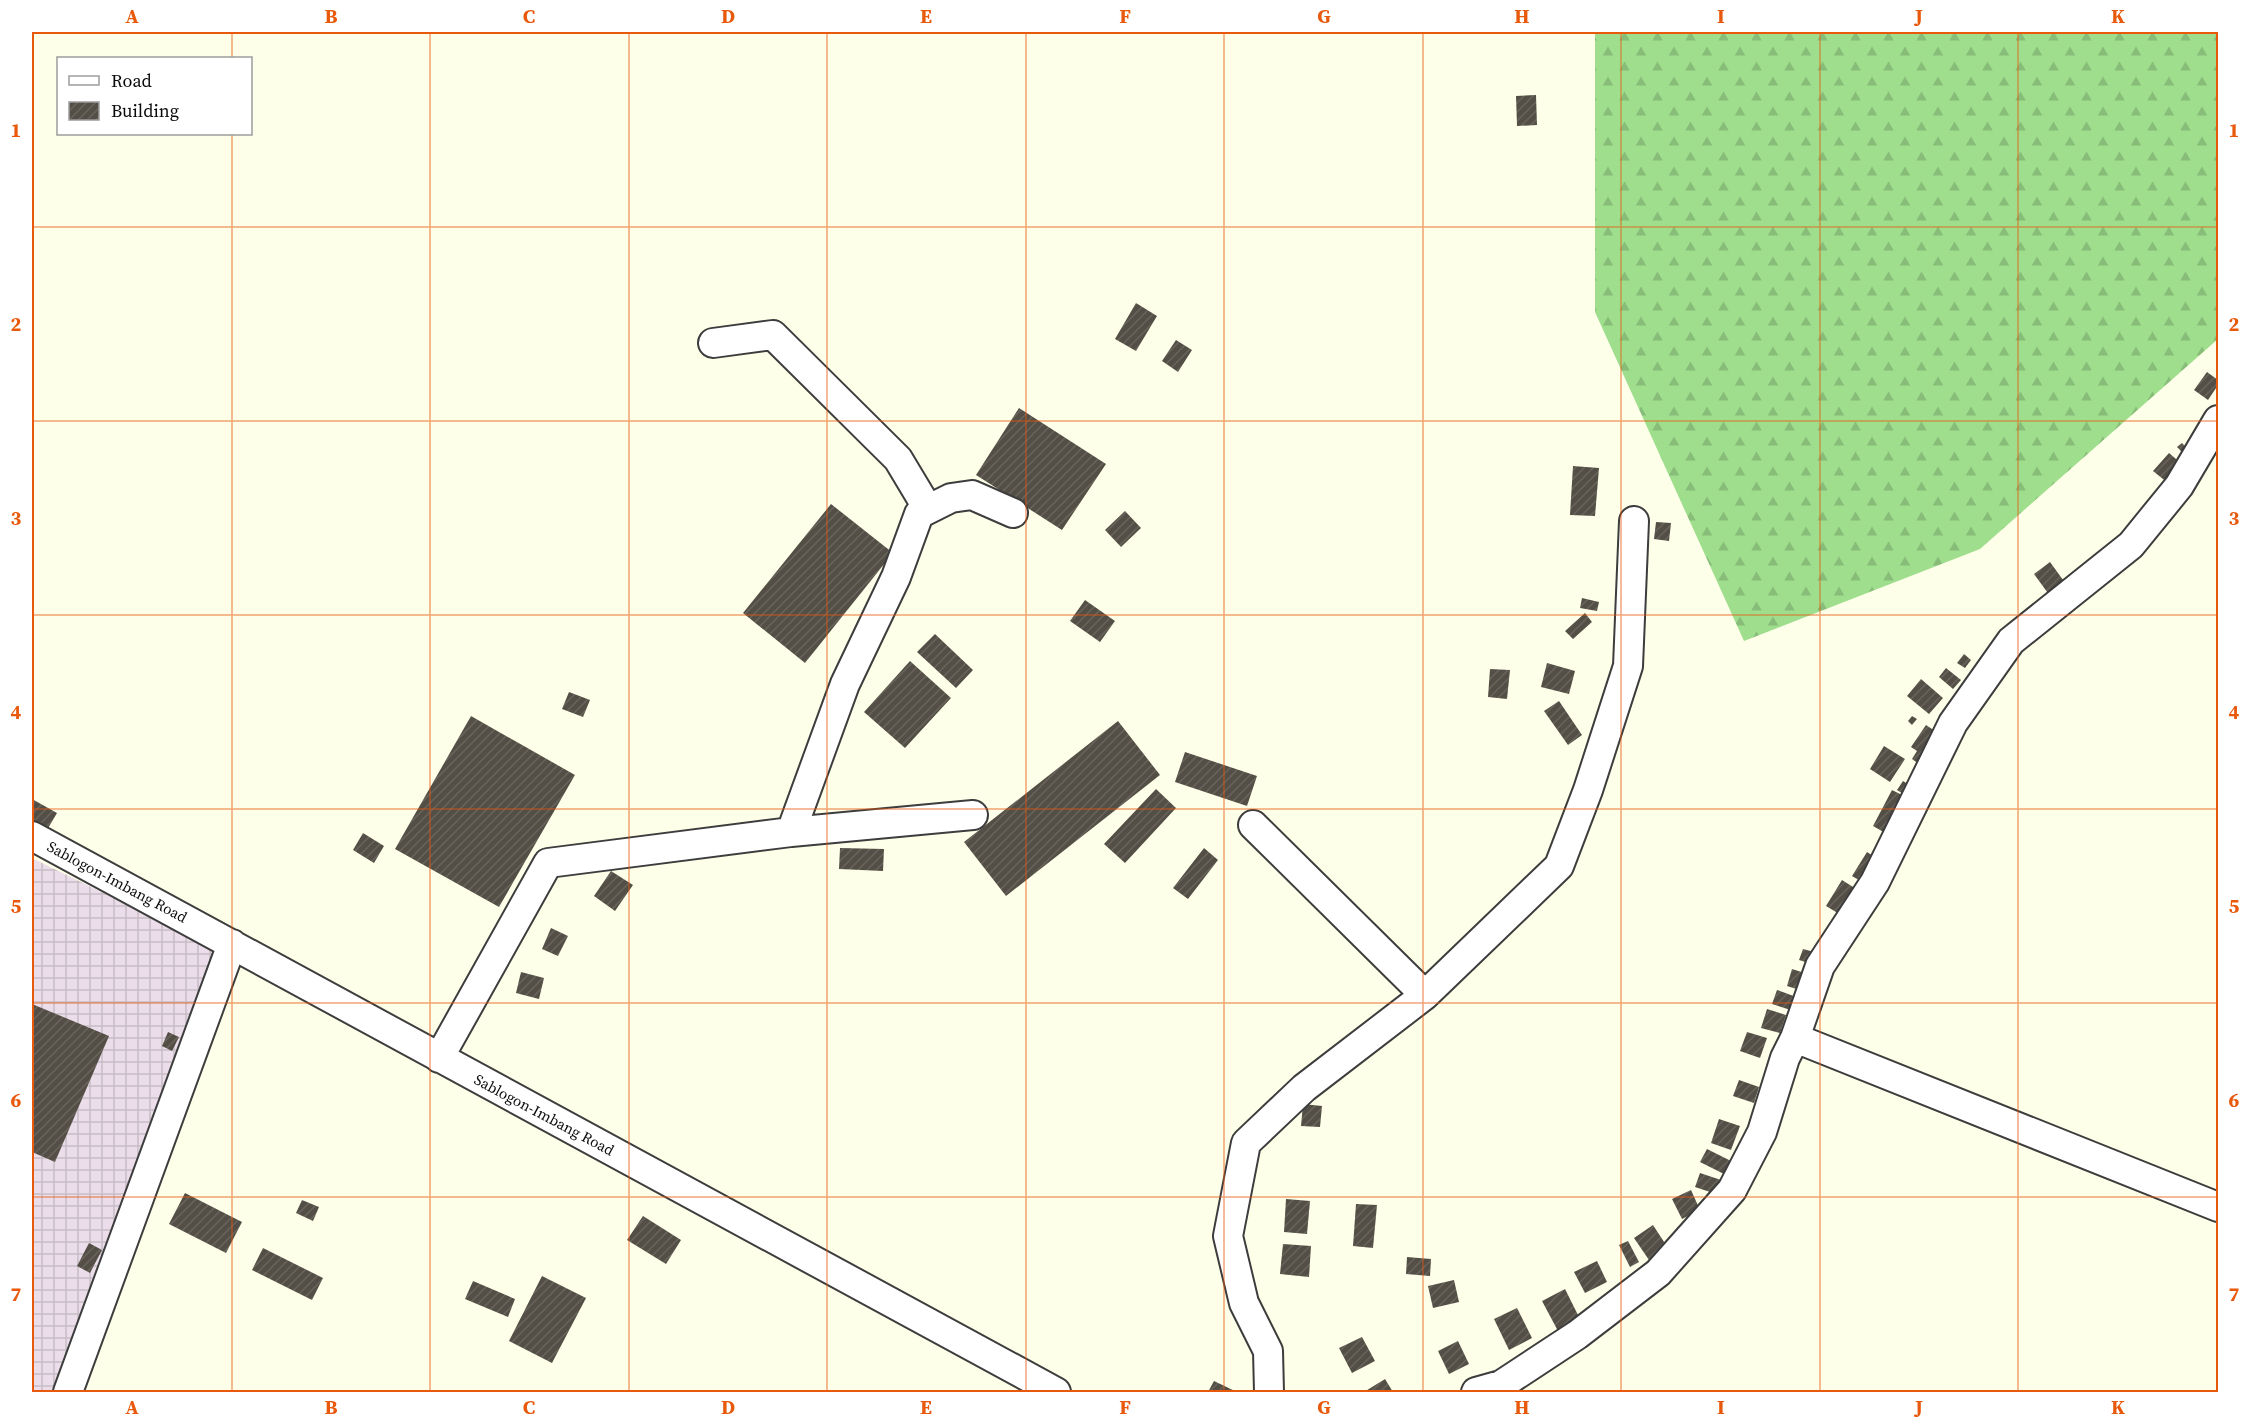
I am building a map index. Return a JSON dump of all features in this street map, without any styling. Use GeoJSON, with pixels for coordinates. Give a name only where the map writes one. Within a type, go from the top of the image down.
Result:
{"type":"FeatureCollection","features":[{"type":"Feature","properties":{"kind":"street"},"geometry":{"type":"LineString","coordinates":[[712,343],[773,335],[898,459],[928,509]]}},
{"type":"Feature","properties":{"kind":"street"},"geometry":{"type":"LineString","coordinates":[[1476,1392],[1500,1384],[1577,1335],[1658,1273],[1732,1190],[1762,1132],[1785,1058],[1795,1038],[1820,966],[1875,882],[1953,723],[2011,641],[2131,545],[2179,486],[2218,420]]}},
{"type":"Feature","properties":{"kind":"street"},"geometry":{"type":"LineString","coordinates":[[791,832],[845,684],[897,577],[919,514],[951,498],[972,495],[1013,513]]}},
{"type":"Feature","properties":{"kind":"street"},"geometry":{"type":"LineString","coordinates":[[1269,1392],[1268,1351],[1244,1303],[1228,1236],[1246,1143],[1304,1088],[1425,995],[1559,866],[1588,790],[1628,666],[1634,521]]}},
{"type":"Feature","properties":{"kind":"street"},"geometry":{"type":"LineString","coordinates":[[440,1058],[548,862],[791,832],[974,816]]}},
{"type":"Feature","properties":{"kind":"street"},"geometry":{"type":"LineString","coordinates":[[1253,825],[1425,995]]}},
{"type":"Feature","properties":{"kind":"street","name":"Sablogon-Imbang Road"},"geometry":{"type":"LineString","coordinates":[[32,836],[1056,1392]]}},
{"type":"Feature","properties":{"kind":"street"},"geometry":{"type":"LineString","coordinates":[[68,1392],[232,944]]}},
{"type":"Feature","properties":{"kind":"street"},"geometry":{"type":"LineString","coordinates":[[1795,1038],[2218,1207]]}},
{"type":"Feature","properties":{"kind":"shaded area"},"geometry":{"type":"Polygon","coordinates":[[[32,858],[222,951],[52,1392],[32,1392],[32,858]]]}},
{"type":"Feature","properties":{"kind":"green space"},"geometry":{"type":"Polygon","coordinates":[[[1595,32],[2218,32],[2218,339],[1980,549],[1744,641],[1595,312],[1595,32]]]}},
{"type":"Feature","properties":{"kind":"building"},"geometry":{"type":"Polygon","coordinates":[[[1536,95],[1537,125],[1517,126],[1516,96],[1536,95]]]}},
{"type":"Feature","properties":{"kind":"building"},"geometry":{"type":"Polygon","coordinates":[[[1136,303],[1157,316],[1136,351],[1115,339],[1136,303]]]}},
{"type":"Feature","properties":{"kind":"building"},"geometry":{"type":"Polygon","coordinates":[[[1176,340],[1192,350],[1178,372],[1162,361],[1176,340]]]}},
{"type":"Feature","properties":{"kind":"building"},"geometry":{"type":"Polygon","coordinates":[[[2207,372],[2218,380],[2218,385],[2208,400],[2194,390],[2207,372]]]}},
{"type":"Feature","properties":{"kind":"building"},"geometry":{"type":"Polygon","coordinates":[[[1019,408],[1106,464],[1062,530],[976,475],[1019,408]]]}},
{"type":"Feature","properties":{"kind":"building"},"geometry":{"type":"Polygon","coordinates":[[[2182,443],[2188,449],[2184,454],[2177,447],[2182,443]]]}},
{"type":"Feature","properties":{"kind":"building"},"geometry":{"type":"Polygon","coordinates":[[[2169,453],[2183,465],[2168,483],[2153,471],[2169,453]]]}},
{"type":"Feature","properties":{"kind":"building"},"geometry":{"type":"Polygon","coordinates":[[[1573,466],[1599,468],[1595,516],[1570,515],[1573,466]]]}},
{"type":"Feature","properties":{"kind":"building"},"geometry":{"type":"Polygon","coordinates":[[[831,504],[893,553],[805,663],[743,613],[831,504]]]}},
{"type":"Feature","properties":{"kind":"building"},"geometry":{"type":"Polygon","coordinates":[[[1125,511],[1141,528],[1121,547],[1105,530],[1125,511]]]}},
{"type":"Feature","properties":{"kind":"building"},"geometry":{"type":"Polygon","coordinates":[[[1656,522],[1671,523],[1669,541],[1654,539],[1656,522]]]}},
{"type":"Feature","properties":{"kind":"building"},"geometry":{"type":"Polygon","coordinates":[[[2050,562],[2066,584],[2050,596],[2034,574],[2050,562]]]}},
{"type":"Feature","properties":{"kind":"building"},"geometry":{"type":"Polygon","coordinates":[[[1582,598],[1599,602],[1597,611],[1580,608],[1582,598]]]}},
{"type":"Feature","properties":{"kind":"building"},"geometry":{"type":"Polygon","coordinates":[[[1085,600],[1115,621],[1100,642],[1070,621],[1085,600]]]}},
{"type":"Feature","properties":{"kind":"building"},"geometry":{"type":"Polygon","coordinates":[[[1585,613],[1592,622],[1573,639],[1565,631],[1585,613]]]}},
{"type":"Feature","properties":{"kind":"building"},"geometry":{"type":"Polygon","coordinates":[[[935,634],[973,670],[956,688],[917,652],[935,634]]]}},
{"type":"Feature","properties":{"kind":"building"},"geometry":{"type":"Polygon","coordinates":[[[1964,654],[1971,660],[1965,668],[1957,663],[1964,654]]]}},
{"type":"Feature","properties":{"kind":"building"},"geometry":{"type":"Polygon","coordinates":[[[910,661],[951,698],[905,748],[864,712],[910,661]]]}},
{"type":"Feature","properties":{"kind":"building"},"geometry":{"type":"Polygon","coordinates":[[[1547,663],[1575,671],[1569,694],[1541,687],[1547,663]]]}},
{"type":"Feature","properties":{"kind":"building"},"geometry":{"type":"Polygon","coordinates":[[[1946,668],[1961,680],[1953,689],[1939,677],[1946,668]]]}},
{"type":"Feature","properties":{"kind":"building"},"geometry":{"type":"Polygon","coordinates":[[[1490,669],[1510,670],[1507,699],[1488,697],[1490,669]]]}},
{"type":"Feature","properties":{"kind":"building"},"geometry":{"type":"Polygon","coordinates":[[[1921,679],[1943,698],[1929,714],[1907,696],[1921,679]]]}},
{"type":"Feature","properties":{"kind":"building"},"geometry":{"type":"Polygon","coordinates":[[[569,692],[590,700],[583,717],[562,709],[569,692]]]}},
{"type":"Feature","properties":{"kind":"building"},"geometry":{"type":"Polygon","coordinates":[[[1559,701],[1582,735],[1568,745],[1544,711],[1559,701]]]}},
{"type":"Feature","properties":{"kind":"building"},"geometry":{"type":"Polygon","coordinates":[[[471,716],[575,775],[499,907],[395,849],[471,716]]]}},
{"type":"Feature","properties":{"kind":"building"},"geometry":{"type":"Polygon","coordinates":[[[1912,716],[1917,719],[1912,725],[1908,721],[1912,716]]]}},
{"type":"Feature","properties":{"kind":"building"},"geometry":{"type":"Polygon","coordinates":[[[1118,721],[1160,775],[1006,896],[964,842],[1118,721]]]}},
{"type":"Feature","properties":{"kind":"building"},"geometry":{"type":"Polygon","coordinates":[[[1926,725],[1944,737],[1923,767],[1912,759],[1917,751],[1911,747],[1926,725]]]}},
{"type":"Feature","properties":{"kind":"building"},"geometry":{"type":"Polygon","coordinates":[[[1884,746],[1905,759],[1890,782],[1870,769],[1884,746]]]}},
{"type":"Feature","properties":{"kind":"building"},"geometry":{"type":"Polygon","coordinates":[[[1185,752],[1257,776],[1247,806],[1175,782],[1185,752]]]}},
{"type":"Feature","properties":{"kind":"building"},"geometry":{"type":"Polygon","coordinates":[[[1903,781],[1914,788],[1908,797],[1897,790],[1903,781]]]}},
{"type":"Feature","properties":{"kind":"building"},"geometry":{"type":"Polygon","coordinates":[[[1156,789],[1176,808],[1125,863],[1104,844],[1156,789]]]}},
{"type":"Feature","properties":{"kind":"building"},"geometry":{"type":"Polygon","coordinates":[[[1892,790],[1914,801],[1894,838],[1873,826],[1892,790]]]}},
{"type":"Feature","properties":{"kind":"building"},"geometry":{"type":"Polygon","coordinates":[[[32,799],[57,813],[47,830],[32,821],[32,799]]]}},
{"type":"Feature","properties":{"kind":"building"},"geometry":{"type":"Polygon","coordinates":[[[363,833],[384,846],[374,863],[353,850],[363,833]]]}},
{"type":"Feature","properties":{"kind":"building"},"geometry":{"type":"Polygon","coordinates":[[[840,848],[884,849],[883,871],[839,869],[840,848]]]}},
{"type":"Feature","properties":{"kind":"building"},"geometry":{"type":"Polygon","coordinates":[[[1204,848],[1218,860],[1188,899],[1173,888],[1204,848]]]}},
{"type":"Feature","properties":{"kind":"building"},"geometry":{"type":"Polygon","coordinates":[[[1867,852],[1881,861],[1867,885],[1852,876],[1867,852]]]}},
{"type":"Feature","properties":{"kind":"building"},"geometry":{"type":"Polygon","coordinates":[[[611,871],[633,885],[615,911],[594,896],[611,871]]]}},
{"type":"Feature","properties":{"kind":"building"},"geometry":{"type":"Polygon","coordinates":[[[1842,880],[1861,892],[1846,918],[1826,906],[1842,880]]]}},
{"type":"Feature","properties":{"kind":"building"},"geometry":{"type":"Polygon","coordinates":[[[551,928],[568,936],[558,956],[542,949],[551,928]]]}},
{"type":"Feature","properties":{"kind":"building"},"geometry":{"type":"Polygon","coordinates":[[[1803,949],[1818,953],[1815,965],[1799,960],[1803,949]]]}},
{"type":"Feature","properties":{"kind":"building"},"geometry":{"type":"Polygon","coordinates":[[[1792,969],[1811,975],[1806,992],[1787,986],[1792,969]]]}},
{"type":"Feature","properties":{"kind":"building"},"geometry":{"type":"Polygon","coordinates":[[[521,972],[544,978],[539,999],[516,993],[521,972]]]}},
{"type":"Feature","properties":{"kind":"building"},"geometry":{"type":"Polygon","coordinates":[[[1777,990],[1799,998],[1794,1011],[1772,1004],[1777,990]]]}},
{"type":"Feature","properties":{"kind":"building"},"geometry":{"type":"Polygon","coordinates":[[[32,1004],[109,1036],[55,1162],[32,1152],[32,1004]]]}},
{"type":"Feature","properties":{"kind":"building"},"geometry":{"type":"Polygon","coordinates":[[[1767,1009],[1786,1015],[1780,1033],[1761,1028],[1767,1009]]]}},
{"type":"Feature","properties":{"kind":"building"},"geometry":{"type":"Polygon","coordinates":[[[168,1032],[179,1037],[172,1051],[162,1046],[168,1032]]]}},
{"type":"Feature","properties":{"kind":"building"},"geometry":{"type":"Polygon","coordinates":[[[1747,1032],[1767,1038],[1760,1058],[1740,1051],[1747,1032]]]}},
{"type":"Feature","properties":{"kind":"building"},"geometry":{"type":"Polygon","coordinates":[[[1739,1080],[1759,1087],[1754,1103],[1733,1096],[1739,1080]]]}},
{"type":"Feature","properties":{"kind":"building"},"geometry":{"type":"Polygon","coordinates":[[[1303,1104],[1322,1106],[1320,1127],[1301,1126],[1303,1104]]]}},
{"type":"Feature","properties":{"kind":"building"},"geometry":{"type":"Polygon","coordinates":[[[1719,1119],[1740,1126],[1731,1150],[1711,1143],[1719,1119]]]}},
{"type":"Feature","properties":{"kind":"building"},"geometry":{"type":"Polygon","coordinates":[[[1707,1149],[1735,1163],[1728,1176],[1700,1162],[1707,1149]]]}},
{"type":"Feature","properties":{"kind":"building"},"geometry":{"type":"Polygon","coordinates":[[[1700,1173],[1724,1181],[1719,1195],[1695,1187],[1700,1173]]]}},
{"type":"Feature","properties":{"kind":"building"},"geometry":{"type":"Polygon","coordinates":[[[1691,1190],[1700,1210],[1682,1219],[1672,1199],[1691,1190]]]}},
{"type":"Feature","properties":{"kind":"building"},"geometry":{"type":"Polygon","coordinates":[[[185,1193],[242,1222],[226,1253],[169,1224],[185,1193]]]}},
{"type":"Feature","properties":{"kind":"building"},"geometry":{"type":"Polygon","coordinates":[[[1286,1199],[1310,1201],[1307,1234],[1284,1232],[1286,1199]]]}},
{"type":"Feature","properties":{"kind":"building"},"geometry":{"type":"Polygon","coordinates":[[[302,1200],[319,1207],[313,1221],[296,1213],[302,1200]]]}},
{"type":"Feature","properties":{"kind":"building"},"geometry":{"type":"Polygon","coordinates":[[[1356,1204],[1377,1205],[1373,1248],[1353,1246],[1356,1204]]]}},
{"type":"Feature","properties":{"kind":"building"},"geometry":{"type":"Polygon","coordinates":[[[643,1216],[681,1240],[666,1264],[627,1240],[643,1216]]]}},
{"type":"Feature","properties":{"kind":"building"},"geometry":{"type":"Polygon","coordinates":[[[1653,1225],[1668,1248],[1649,1260],[1634,1238],[1653,1225]]]}},
{"type":"Feature","properties":{"kind":"building"},"geometry":{"type":"Polygon","coordinates":[[[1628,1241],[1639,1262],[1630,1267],[1619,1245],[1628,1241]]]}},
{"type":"Feature","properties":{"kind":"building"},"geometry":{"type":"Polygon","coordinates":[[[89,1243],[102,1250],[90,1273],[77,1266],[89,1243]]]}},
{"type":"Feature","properties":{"kind":"building"},"geometry":{"type":"Polygon","coordinates":[[[1283,1244],[1311,1246],[1309,1277],[1280,1274],[1283,1244]]]}},
{"type":"Feature","properties":{"kind":"building"},"geometry":{"type":"Polygon","coordinates":[[[263,1248],[323,1278],[312,1300],[252,1270],[263,1248]]]}},
{"type":"Feature","properties":{"kind":"building"},"geometry":{"type":"Polygon","coordinates":[[[1407,1257],[1431,1259],[1430,1276],[1406,1274],[1407,1257]]]}},
{"type":"Feature","properties":{"kind":"building"},"geometry":{"type":"Polygon","coordinates":[[[1597,1261],[1607,1282],[1585,1293],[1574,1272],[1597,1261]]]}},
{"type":"Feature","properties":{"kind":"building"},"geometry":{"type":"Polygon","coordinates":[[[542,1276],[586,1298],[552,1363],[509,1341],[542,1276]]]}},
{"type":"Feature","properties":{"kind":"building"},"geometry":{"type":"Polygon","coordinates":[[[1454,1280],[1459,1302],[1433,1308],[1428,1286],[1454,1280]]]}},
{"type":"Feature","properties":{"kind":"building"},"geometry":{"type":"Polygon","coordinates":[[[473,1281],[515,1299],[508,1317],[465,1299],[473,1281]]]}},
{"type":"Feature","properties":{"kind":"building"},"geometry":{"type":"Polygon","coordinates":[[[1565,1289],[1580,1319],[1558,1331],[1542,1301],[1565,1289]]]}},
{"type":"Feature","properties":{"kind":"building"},"geometry":{"type":"Polygon","coordinates":[[[1517,1308],[1532,1338],[1509,1350],[1494,1319],[1517,1308]]]}},
{"type":"Feature","properties":{"kind":"building"},"geometry":{"type":"Polygon","coordinates":[[[1362,1337],[1375,1361],[1352,1373],[1339,1348],[1362,1337]]]}},
{"type":"Feature","properties":{"kind":"building"},"geometry":{"type":"Polygon","coordinates":[[[1458,1341],[1469,1364],[1449,1374],[1438,1351],[1458,1341]]]}},
{"type":"Feature","properties":{"kind":"building"},"geometry":{"type":"Polygon","coordinates":[[[1385,1379],[1393,1392],[1364,1392],[1385,1379]]]}},
{"type":"Feature","properties":{"kind":"building"},"geometry":{"type":"Polygon","coordinates":[[[1214,1381],[1237,1392],[1208,1392],[1214,1381]]]}}]}
